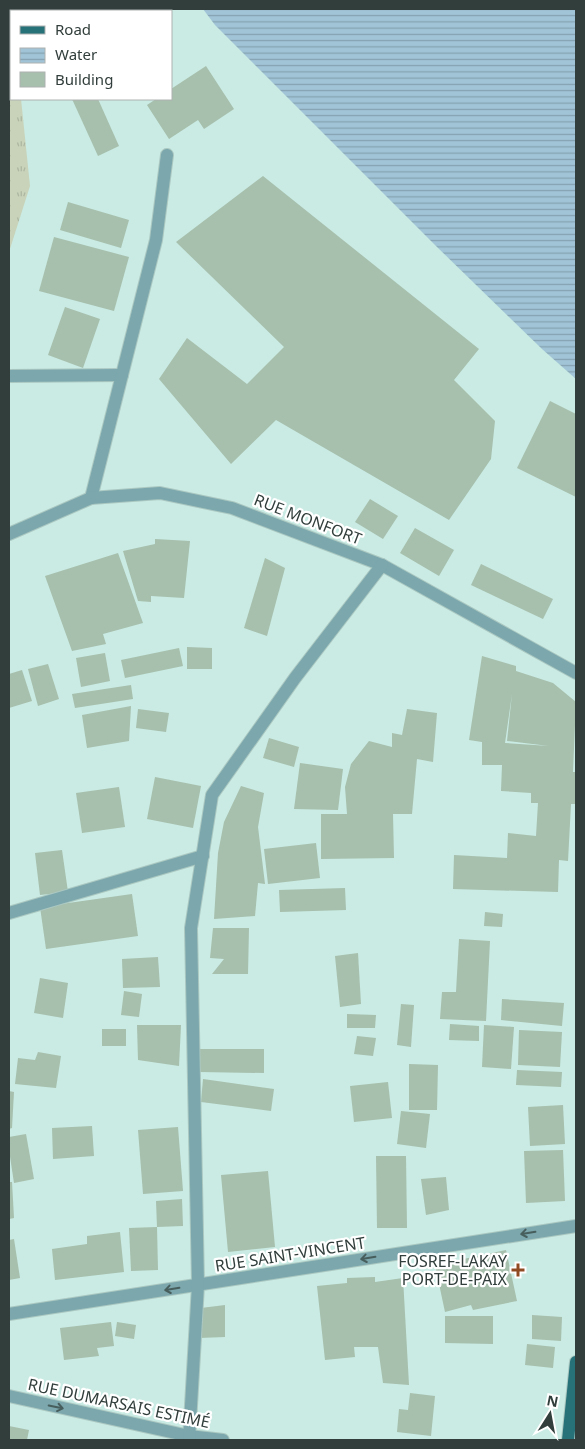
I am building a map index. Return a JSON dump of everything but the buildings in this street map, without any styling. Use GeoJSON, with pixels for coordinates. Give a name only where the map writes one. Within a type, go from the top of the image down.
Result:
{"type":"FeatureCollection","features":[{"type":"Feature","properties":{"kind":"main road"},"geometry":{"type":"LineString","coordinates":[[568,1440],[576,1362]]}},
{"type":"Feature","properties":{"kind":"street"},"geometry":{"type":"LineString","coordinates":[[91,498],[156,240],[167,155]]}},
{"type":"Feature","properties":{"kind":"street"},"geometry":{"type":"LineString","coordinates":[[9,376],[122,375]]}},
{"type":"Feature","properties":{"kind":"street","name":"RUE MONFORT"},"geometry":{"type":"LineString","coordinates":[[9,534],[91,498],[160,493],[232,508],[382,564],[576,672]]}},
{"type":"Feature","properties":{"kind":"street"},"geometry":{"type":"LineString","coordinates":[[189,1438],[198,1285],[191,928],[212,795],[295,678],[382,564]]}},
{"type":"Feature","properties":{"kind":"street"},"geometry":{"type":"LineString","coordinates":[[9,913],[203,856]]}},
{"type":"Feature","properties":{"kind":"street","name":"RUE SAINT-VINCENT"},"geometry":{"type":"LineString","coordinates":[[9,1314],[576,1226]]}},
{"type":"Feature","properties":{"kind":"street","name":"RUE DUMARSAIS ESTIMÉ"},"geometry":{"type":"LineString","coordinates":[[9,1396],[189,1438],[223,1440]]}},
{"type":"Feature","properties":{"kind":"green space"},"geometry":{"type":"Polygon","coordinates":[[[9,9],[11,9],[10,100],[21,100],[30,186],[9,252],[9,9]]]}},
{"type":"Feature","properties":{"kind":"water"},"geometry":{"type":"Polygon","coordinates":[[[203,9],[576,9],[576,379],[542,349],[436,246],[215,25],[203,9]]]}},
{"type":"Feature","properties":{"kind":"place","name":"FOSREF-LAKAY PORT-DE-PAIX"},"geometry":{"type":"Point","coordinates":[518,1270]}}]}
